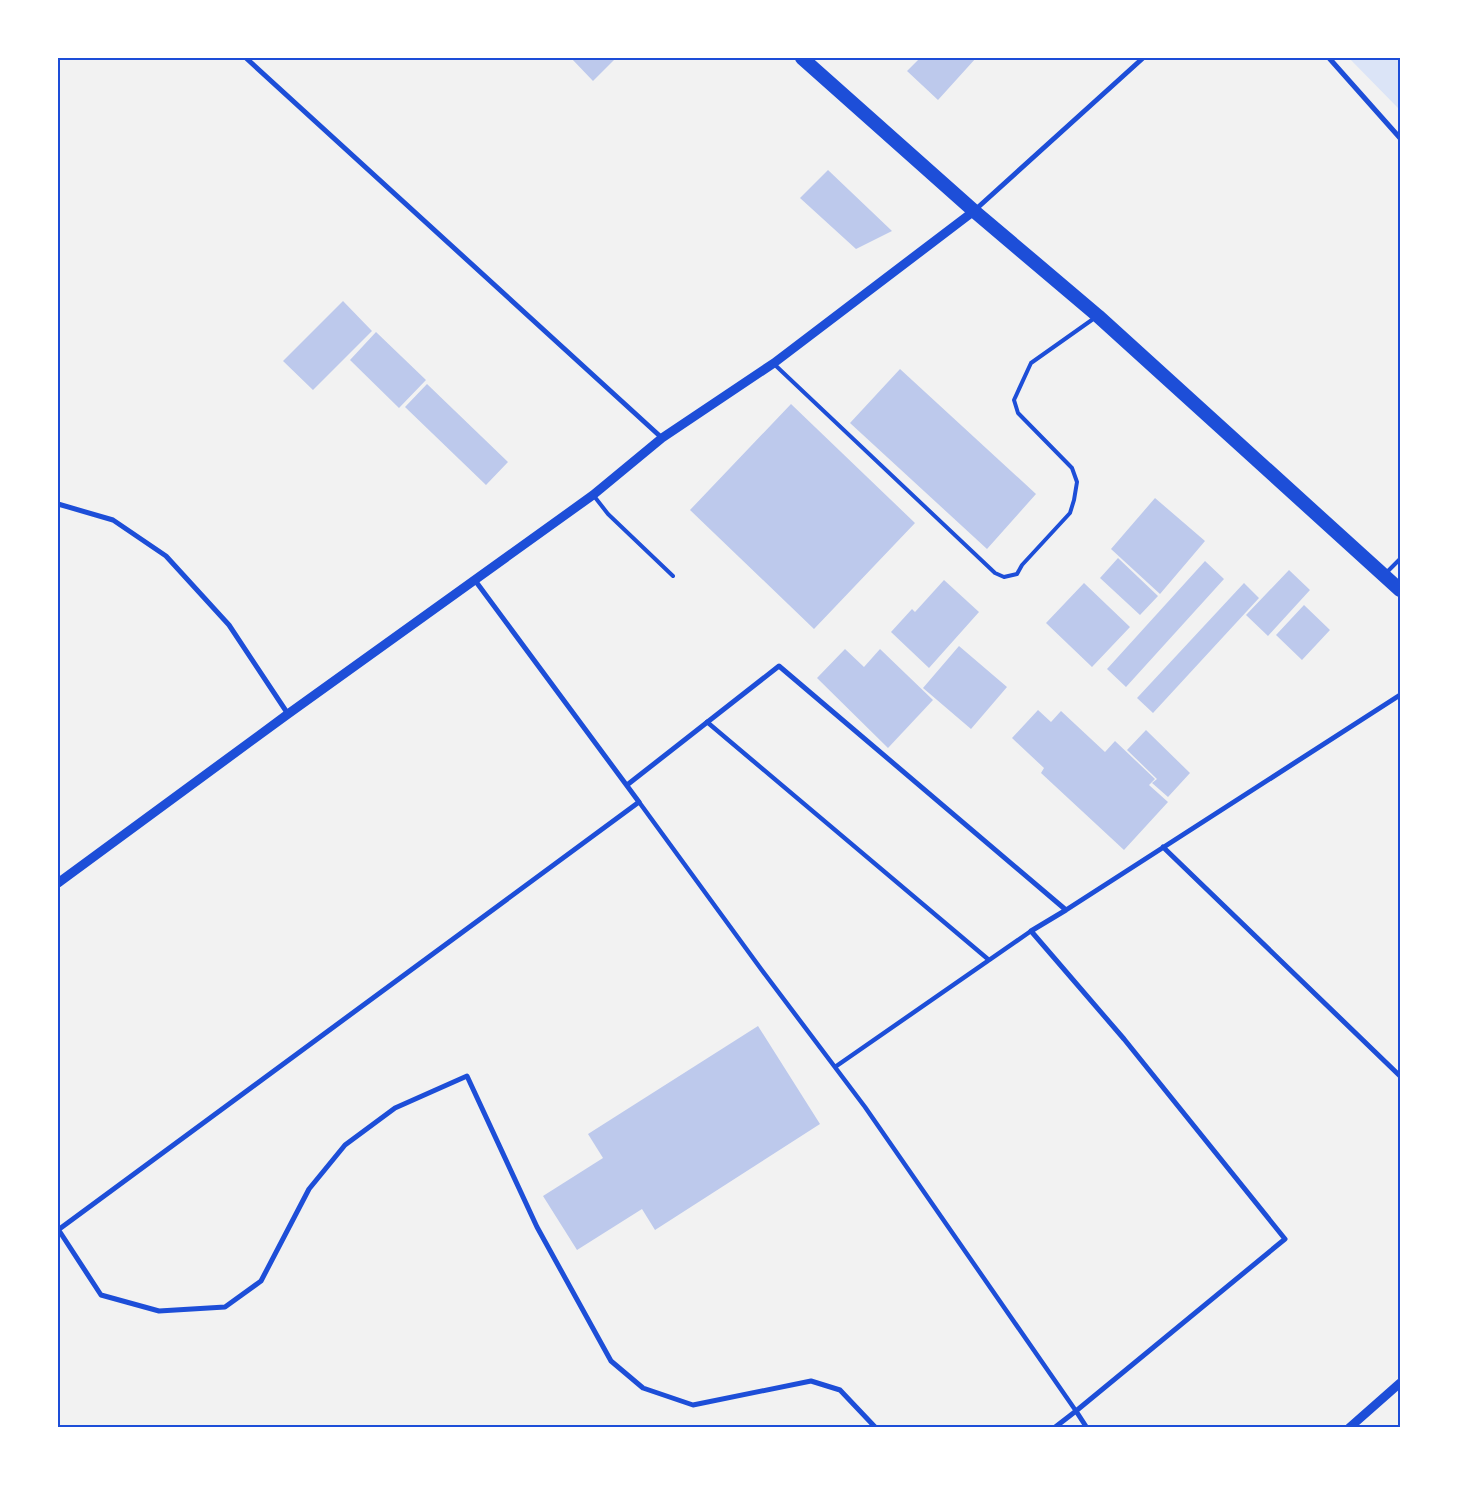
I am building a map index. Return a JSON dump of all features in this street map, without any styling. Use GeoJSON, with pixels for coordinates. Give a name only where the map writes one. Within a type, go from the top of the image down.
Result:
{"type":"FeatureCollection","features":[{"type":"Feature","properties":{"kind":"highway"},"geometry":{"type":"LineString","coordinates":[[802,58],[974,211],[1098,316],[1400,590]]}},
{"type":"Feature","properties":{"kind":"street"},"geometry":{"type":"LineString","coordinates":[[246,58],[662,438]]}},
{"type":"Feature","properties":{"kind":"street"},"geometry":{"type":"LineString","coordinates":[[58,883],[474,579],[593,495],[662,438],[774,363],[974,211],[1143,58]]}},
{"type":"Feature","properties":{"kind":"street"},"geometry":{"type":"LineString","coordinates":[[1329,58],[1400,138]]}},
{"type":"Feature","properties":{"kind":"street"},"geometry":{"type":"LineString","coordinates":[[58,504],[113,520],[166,556],[229,625],[288,714]]}},
{"type":"Feature","properties":{"kind":"street"},"geometry":{"type":"LineString","coordinates":[[474,579],[865,1107],[1088,1428]]}},
{"type":"Feature","properties":{"kind":"street"},"geometry":{"type":"LineString","coordinates":[[627,784],[779,666],[1066,910]]}},
{"type":"Feature","properties":{"kind":"street"},"geometry":{"type":"LineString","coordinates":[[835,1067],[1031,932],[1400,695]]}},
{"type":"Feature","properties":{"kind":"street"},"geometry":{"type":"LineString","coordinates":[[708,722],[989,960]]}},
{"type":"Feature","properties":{"kind":"street"},"geometry":{"type":"LineString","coordinates":[[639,802],[58,1230],[101,1295],[159,1311],[225,1307],[261,1281],[309,1189],[345,1145],[395,1108],[467,1076],[537,1227],[611,1361],[643,1388],[693,1405],[811,1381],[840,1390],[876,1428]]}},
{"type":"Feature","properties":{"kind":"street"},"geometry":{"type":"LineString","coordinates":[[1163,847],[1400,1076]]}},
{"type":"Feature","properties":{"kind":"street"},"geometry":{"type":"LineString","coordinates":[[1031,932],[1124,1039],[1284,1239],[1054,1428]]}},
{"type":"Feature","properties":{"kind":"street"},"geometry":{"type":"LineString","coordinates":[[1349,1428],[1400,1383]]}},
{"type":"Feature","properties":{"kind":"lane"},"geometry":{"type":"LineString","coordinates":[[774,363],[995,573],[1004,577],[1017,574],[1022,565],[1070,513],[1077,482],[1072,468],[1018,413],[1014,400],[1032,363],[1098,316]]}},
{"type":"Feature","properties":{"kind":"lane"},"geometry":{"type":"LineString","coordinates":[[593,495],[608,514],[673,576]]}},
{"type":"Feature","properties":{"kind":"lane"},"geometry":{"type":"LineString","coordinates":[[1384,576],[1400,559]]}},
{"type":"Feature","properties":{"kind":"shaded area"},"geometry":{"type":"Polygon","coordinates":[[[1349,58],[1400,58],[1400,110],[1349,58]]]}},
{"type":"Feature","properties":{"kind":"building"},"geometry":{"type":"Polygon","coordinates":[[[571,58],[616,58],[593,81],[571,58]]]}},
{"type":"Feature","properties":{"kind":"building"},"geometry":{"type":"Polygon","coordinates":[[[920,58],[976,58],[938,100],[907,71],[920,58]]]}},
{"type":"Feature","properties":{"kind":"building"},"geometry":{"type":"Polygon","coordinates":[[[828,170],[892,231],[856,249],[800,198],[828,170]]]}},
{"type":"Feature","properties":{"kind":"building"},"geometry":{"type":"Polygon","coordinates":[[[343,301],[372,331],[313,390],[283,361],[343,301]]]}},
{"type":"Feature","properties":{"kind":"building"},"geometry":{"type":"Polygon","coordinates":[[[376,332],[426,380],[399,408],[350,360],[376,332]]]}},
{"type":"Feature","properties":{"kind":"building"},"geometry":{"type":"Polygon","coordinates":[[[900,369],[1036,494],[987,549],[850,423],[900,369]]]}},
{"type":"Feature","properties":{"kind":"building"},"geometry":{"type":"Polygon","coordinates":[[[427,384],[508,462],[486,485],[405,407],[427,384]]]}},
{"type":"Feature","properties":{"kind":"building"},"geometry":{"type":"Polygon","coordinates":[[[791,404],[915,523],[814,629],[690,510],[791,404]]]}},
{"type":"Feature","properties":{"kind":"building"},"geometry":{"type":"Polygon","coordinates":[[[1155,498],[1205,541],[1160,594],[1111,549],[1155,498]]]}},
{"type":"Feature","properties":{"kind":"building"},"geometry":{"type":"Polygon","coordinates":[[[1118,558],[1158,596],[1140,615],[1100,578],[1118,558]]]}},
{"type":"Feature","properties":{"kind":"building"},"geometry":{"type":"Polygon","coordinates":[[[1205,561],[1224,579],[1126,687],[1107,669],[1205,561]]]}},
{"type":"Feature","properties":{"kind":"building"},"geometry":{"type":"Polygon","coordinates":[[[1289,570],[1310,590],[1268,636],[1246,615],[1289,570]]]}},
{"type":"Feature","properties":{"kind":"building"},"geometry":{"type":"Polygon","coordinates":[[[944,580],[979,612],[929,668],[891,632],[912,609],[915,612],[944,580]]]}},
{"type":"Feature","properties":{"kind":"building"},"geometry":{"type":"Polygon","coordinates":[[[1084,583],[1130,627],[1092,667],[1046,623],[1084,583]]]}},
{"type":"Feature","properties":{"kind":"building"},"geometry":{"type":"Polygon","coordinates":[[[1244,583],[1259,598],[1153,713],[1137,698],[1244,583]]]}},
{"type":"Feature","properties":{"kind":"building"},"geometry":{"type":"Polygon","coordinates":[[[1304,605],[1330,630],[1302,660],[1276,635],[1304,605]]]}},
{"type":"Feature","properties":{"kind":"building"},"geometry":{"type":"Polygon","coordinates":[[[959,646],[1007,687],[971,729],[923,688],[959,646]]]}},
{"type":"Feature","properties":{"kind":"building"},"geometry":{"type":"Polygon","coordinates":[[[845,649],[864,667],[880,649],[933,700],[888,748],[817,678],[845,649]]]}},
{"type":"Feature","properties":{"kind":"building"},"geometry":{"type":"Polygon","coordinates":[[[1038,710],[1051,722],[1061,711],[1105,752],[1115,741],[1155,779],[1149,785],[1168,802],[1124,850],[1041,773],[1044,768],[1012,738],[1038,710]]]}},
{"type":"Feature","properties":{"kind":"building"},"geometry":{"type":"Polygon","coordinates":[[[1146,730],[1190,773],[1168,797],[1152,783],[1157,779],[1127,750],[1146,730]]]}},
{"type":"Feature","properties":{"kind":"building"},"geometry":{"type":"Polygon","coordinates":[[[758,1026],[820,1124],[655,1230],[642,1209],[577,1250],[543,1196],[603,1158],[588,1134],[758,1026]]]}}]}
